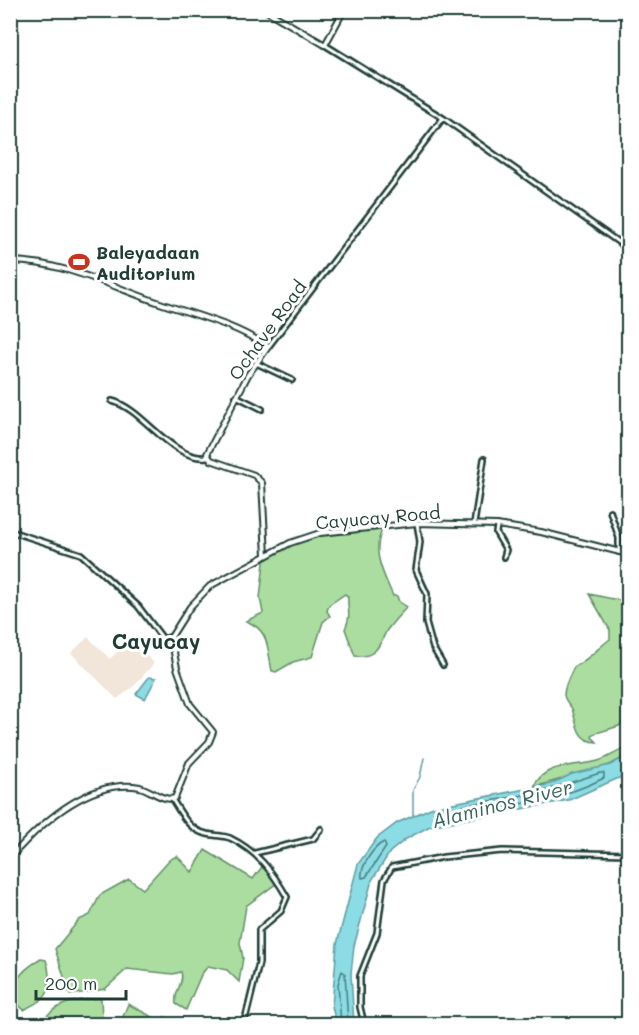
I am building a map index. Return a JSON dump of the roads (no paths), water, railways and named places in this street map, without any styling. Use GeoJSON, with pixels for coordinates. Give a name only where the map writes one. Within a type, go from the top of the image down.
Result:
{"type":"FeatureCollection","features":[{"type":"Feature","properties":{"kind":"street"},"geometry":{"type":"LineString","coordinates":[[265,10],[443,118],[628,249]]}},
{"type":"Feature","properties":{"kind":"street"},"geometry":{"type":"LineString","coordinates":[[325,45],[344,10]]}},
{"type":"Feature","properties":{"kind":"street","name":"Ochave Road"},"geometry":{"type":"LineString","coordinates":[[207,457],[208,448],[256,363],[443,118]]}},
{"type":"Feature","properties":{"kind":"street"},"geometry":{"type":"LineString","coordinates":[[10,261],[46,263],[74,270],[224,324],[268,346]]}},
{"type":"Feature","properties":{"kind":"street"},"geometry":{"type":"LineString","coordinates":[[256,363],[292,380]]}},
{"type":"Feature","properties":{"kind":"street"},"geometry":{"type":"LineString","coordinates":[[236,396],[262,409]]}},
{"type":"Feature","properties":{"kind":"street"},"geometry":{"type":"LineString","coordinates":[[112,401],[126,406],[157,434],[183,450],[200,458],[207,457],[254,475],[262,483],[266,555]]}},
{"type":"Feature","properties":{"kind":"street"},"geometry":{"type":"LineString","coordinates":[[474,524],[484,459]]}},
{"type":"Feature","properties":{"kind":"street"},"geometry":{"type":"LineString","coordinates":[[610,511],[619,538],[619,552]]}},
{"type":"Feature","properties":{"kind":"street"},"geometry":{"type":"LineString","coordinates":[[417,523],[420,542],[416,570],[427,594],[426,623],[434,648],[443,665]]}},
{"type":"Feature","properties":{"kind":"street","name":"Cayucay Road"},"geometry":{"type":"LineString","coordinates":[[171,637],[190,607],[210,586],[290,543],[320,533],[417,523],[497,525],[541,532],[628,554]]}},
{"type":"Feature","properties":{"kind":"street"},"geometry":{"type":"LineString","coordinates":[[497,525],[496,533],[505,549],[504,556]]}},
{"type":"Feature","properties":{"kind":"street"},"geometry":{"type":"LineString","coordinates":[[10,531],[56,544],[85,556],[138,606],[171,646]]}},
{"type":"Feature","properties":{"kind":"street"},"geometry":{"type":"LineString","coordinates":[[163,639],[171,637],[171,646],[180,678],[190,704],[213,732],[209,742],[189,764],[172,799]]}},
{"type":"Feature","properties":{"kind":"street"},"geometry":{"type":"LineString","coordinates":[[10,858],[49,819],[105,788],[142,788],[172,799],[179,814],[201,832],[230,838],[255,853],[269,868],[287,901],[272,921],[260,928],[259,963],[244,1024]]}},
{"type":"Feature","properties":{"kind":"street"},"geometry":{"type":"LineString","coordinates":[[255,853],[313,838],[321,829]]}},
{"type":"Feature","properties":{"kind":"street"},"geometry":{"type":"LineString","coordinates":[[364,1024],[360,1007],[360,976],[377,933],[379,900],[384,879],[392,867],[444,857],[502,851],[628,854]]}},
{"type":"Feature","properties":{"kind":"water"},"geometry":{"type":"Polygon","coordinates":[[[149,677],[156,678],[145,699],[136,694],[149,677]]]}},
{"type":"Feature","properties":{"kind":"water","name":"Alaminos River"},"geometry":{"type":"Polygon","coordinates":[[[628,755],[628,774],[569,800],[430,826],[406,839],[390,852],[372,880],[354,946],[351,974],[354,1024],[336,1024],[332,1006],[337,944],[358,864],[377,838],[397,823],[433,807],[551,784],[572,774],[610,765],[628,755]]]}},
{"type":"Feature","properties":{"kind":"waterway"},"geometry":{"type":"LineString","coordinates":[[413,815],[413,790],[420,777],[424,758]]}},
{"type":"Feature","properties":{"kind":"place","name":"Baleyadaan Auditorium"},"geometry":{"type":"Point","coordinates":[79,262]}},
{"type":"Feature","properties":{"kind":"district","name":"Cayucay"},"geometry":{"type":"Point","coordinates":[156,640]}}]}
